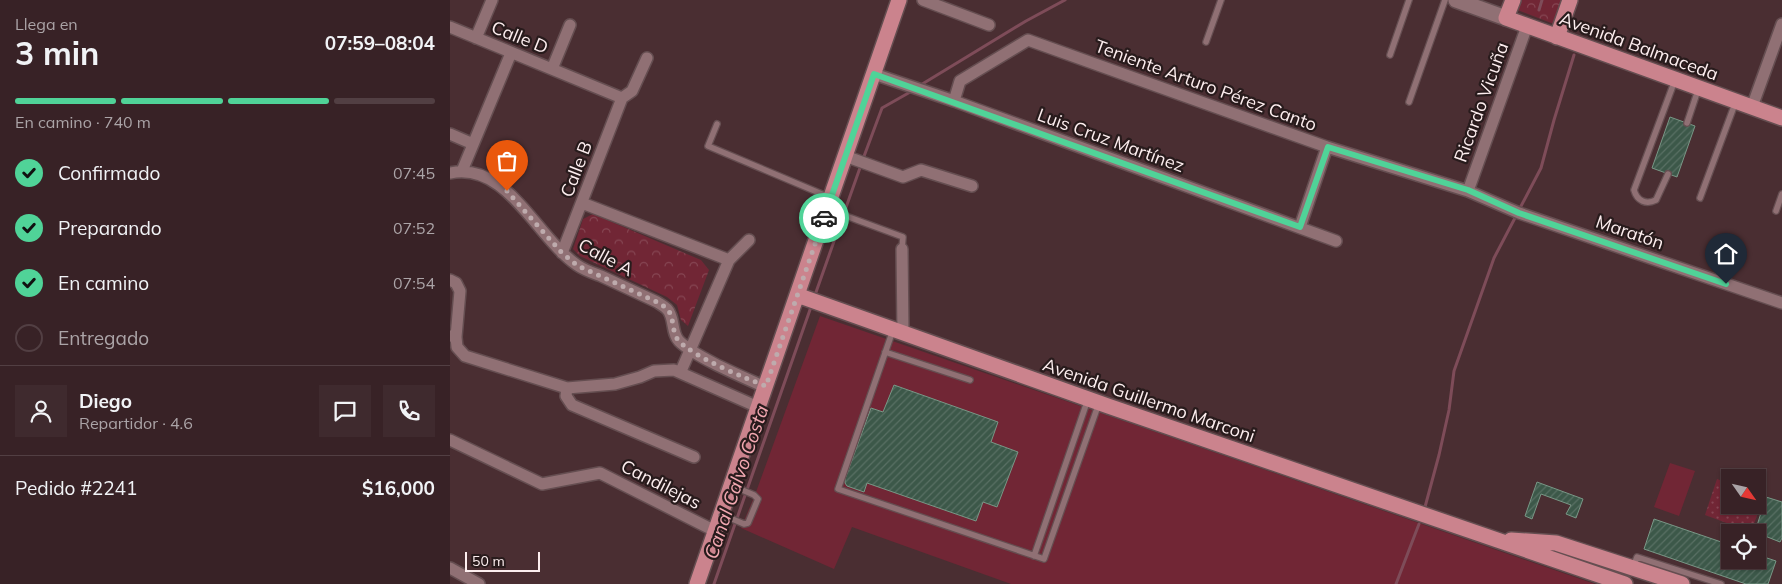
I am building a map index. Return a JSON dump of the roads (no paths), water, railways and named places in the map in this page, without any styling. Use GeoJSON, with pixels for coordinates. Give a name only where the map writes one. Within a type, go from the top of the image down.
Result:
{"type":"FeatureCollection","features":[{"type":"Feature","properties":{"kind":"main road"},"geometry":{"type":"LineString","coordinates":[[697,584],[716,531],[725,516],[736,487],[758,407],[766,386],[807,299],[831,206],[850,158],[874,74],[899,0]]}},
{"type":"Feature","properties":{"kind":"main road","name":"Avenida Balmaceda"},"geometry":{"type":"LineString","coordinates":[[1456,0],[1782,118]]}},
{"type":"Feature","properties":{"kind":"main road"},"geometry":{"type":"LineString","coordinates":[[1506,18],[1513,0]]}},
{"type":"Feature","properties":{"kind":"main road"},"geometry":{"type":"LineString","coordinates":[[1557,37],[1570,0]]}},
{"type":"Feature","properties":{"kind":"main road","name":"Avenida Guillermo Marconi"},"geometry":{"type":"LineString","coordinates":[[807,299],[1490,539],[1626,584]]}},
{"type":"Feature","properties":{"kind":"main road","name":"Avenida Guillermo Marconi"},"geometry":{"type":"LineString","coordinates":[[1490,539],[1556,543],[1682,584]]}},
{"type":"Feature","properties":{"kind":"main road"},"geometry":{"type":"LineString","coordinates":[[1626,584],[1633,568]]}},
{"type":"Feature","properties":{"kind":"street","name":"Calle D"},"geometry":{"type":"LineString","coordinates":[[476,38],[492,0]]}},
{"type":"Feature","properties":{"kind":"street"},"geometry":{"type":"LineString","coordinates":[[924,0],[989,25]]}},
{"type":"Feature","properties":{"kind":"street"},"geometry":{"type":"LineString","coordinates":[[1752,107],[1782,24]]}},
{"type":"Feature","properties":{"kind":"street","name":"Calle D"},"geometry":{"type":"LineString","coordinates":[[552,69],[570,25]]}},
{"type":"Feature","properties":{"kind":"street","name":"Ricardo Vicuña"},"geometry":{"type":"LineString","coordinates":[[1468,190],[1527,26]]}},
{"type":"Feature","properties":{"kind":"street","name":"Calle D"},"geometry":{"type":"LineString","coordinates":[[450,27],[622,98]]}},
{"type":"Feature","properties":{"kind":"street","name":"Teniente Arturo Pérez Canto"},"geometry":{"type":"LineString","coordinates":[[954,101],[960,81],[1028,40],[1328,147],[1468,190]]}},
{"type":"Feature","properties":{"kind":"street"},"geometry":{"type":"LineString","coordinates":[[456,172],[473,144],[511,53]]}},
{"type":"Feature","properties":{"kind":"street"},"geometry":{"type":"LineString","coordinates":[[622,98],[632,91],[647,58]]}},
{"type":"Feature","properties":{"kind":"street","name":"Luis Cruz Martínez"},"geometry":{"type":"LineString","coordinates":[[874,74],[954,101],[1336,241]]}},
{"type":"Feature","properties":{"kind":"street","name":"Calle B"},"geometry":{"type":"LineString","coordinates":[[562,253],[622,98]]}},
{"type":"Feature","properties":{"kind":"street"},"geometry":{"type":"LineString","coordinates":[[450,134],[473,144]]}},
{"type":"Feature","properties":{"kind":"street"},"geometry":{"type":"LineString","coordinates":[[1300,227],[1328,147]]}},
{"type":"Feature","properties":{"kind":"street"},"geometry":{"type":"LineString","coordinates":[[850,158],[903,177],[921,170],[972,186]]}},
{"type":"Feature","properties":{"kind":"street","name":"Calle A"},"geometry":{"type":"LineString","coordinates":[[456,172],[485,176],[500,184],[562,253],[578,266],[657,302],[666,308],[671,316],[677,340],[690,350],[742,377],[766,386]]}},
{"type":"Feature","properties":{"kind":"street","name":"Maratón"},"geometry":{"type":"LineString","coordinates":[[1468,190],[1519,213],[1782,304]]}},
{"type":"Feature","properties":{"kind":"street"},"geometry":{"type":"LineString","coordinates":[[582,203],[729,260]]}},
{"type":"Feature","properties":{"kind":"street"},"geometry":{"type":"LineString","coordinates":[[681,371],[729,260],[749,240]]}},
{"type":"Feature","properties":{"kind":"street"},"geometry":{"type":"LineString","coordinates":[[898,332],[902,249]]}},
{"type":"Feature","properties":{"kind":"street"},"geometry":{"type":"LineString","coordinates":[[450,280],[456,283],[460,291],[453,337],[456,347],[465,356],[567,388],[615,384],[661,370],[681,371],[758,407]]}},
{"type":"Feature","properties":{"kind":"street"},"geometry":{"type":"LineString","coordinates":[[567,388],[566,396],[572,405],[694,457]]}},
{"type":"Feature","properties":{"kind":"street","name":"Candilejas"},"geometry":{"type":"LineString","coordinates":[[450,440],[542,484],[600,473],[716,531]]}},
{"type":"Feature","properties":{"kind":"street"},"geometry":{"type":"LineString","coordinates":[[450,568],[479,584]]}},
{"type":"Feature","properties":{"kind":"lane"},"geometry":{"type":"LineString","coordinates":[[1206,42],[1221,0]]}},
{"type":"Feature","properties":{"kind":"lane"},"geometry":{"type":"LineString","coordinates":[[1390,55],[1409,0]]}},
{"type":"Feature","properties":{"kind":"lane"},"geometry":{"type":"LineString","coordinates":[[1409,102],[1445,0]]}},
{"type":"Feature","properties":{"kind":"lane"},"geometry":{"type":"LineString","coordinates":[[1668,174],[1656,200],[1644,202],[1637,198],[1634,190],[1675,79]]}},
{"type":"Feature","properties":{"kind":"lane"},"geometry":{"type":"LineString","coordinates":[[1687,123],[1699,88]]}},
{"type":"Feature","properties":{"kind":"lane"},"geometry":{"type":"LineString","coordinates":[[1700,198],[1736,101]]}},
{"type":"Feature","properties":{"kind":"lane"},"geometry":{"type":"LineString","coordinates":[[717,124],[708,146],[852,218],[902,238],[902,249]]}},
{"type":"Feature","properties":{"kind":"lane"},"geometry":{"type":"LineString","coordinates":[[1776,211],[1782,194]]}},
{"type":"Feature","properties":{"kind":"lane"},"geometry":{"type":"LineString","coordinates":[[898,332],[885,352],[838,489],[1044,559],[1094,401]]}},
{"type":"Feature","properties":{"kind":"lane"},"geometry":{"type":"LineString","coordinates":[[885,352],[970,380]]}},
{"type":"Feature","properties":{"kind":"lane"},"geometry":{"type":"LineString","coordinates":[[1034,556],[1094,401]]}},
{"type":"Feature","properties":{"kind":"lane"},"geometry":{"type":"LineString","coordinates":[[725,516],[744,524],[748,523],[758,499],[736,487]]}},
{"type":"Feature","properties":{"kind":"lane"},"geometry":{"type":"LineString","coordinates":[[1633,568],[1637,557],[1712,583],[1721,584]]}},
{"type":"Feature","properties":{"kind":"waterway","name":"Canal Calvo Costa"},"geometry":{"type":"LineString","coordinates":[[919,86],[1026,21],[1065,0]]}},
{"type":"Feature","properties":{"kind":"waterway"},"geometry":{"type":"LineString","coordinates":[[1539,10],[1542,0]]}},
{"type":"Feature","properties":{"kind":"waterway"},"geometry":{"type":"LineString","coordinates":[[1519,210],[1541,168],[1574,55]]}},
{"type":"Feature","properties":{"kind":"waterway","name":"Canal Calvo Costa"},"geometry":{"type":"LineString","coordinates":[[863,159],[882,108],[912,91]]}},
{"type":"Feature","properties":{"kind":"waterway","name":"Canal Calvo Costa"},"geometry":{"type":"LineString","coordinates":[[815,295],[861,165]]}},
{"type":"Feature","properties":{"kind":"waterway"},"geometry":{"type":"LineString","coordinates":[[1425,507],[1449,410],[1454,371],[1494,258],[1516,216]]}},
{"type":"Feature","properties":{"kind":"waterway","name":"Canal Calvo Costa"},"geometry":{"type":"LineString","coordinates":[[714,584],[812,304]]}},
{"type":"Feature","properties":{"kind":"waterway"},"geometry":{"type":"LineString","coordinates":[[1396,584],[1419,524]]}}]}
